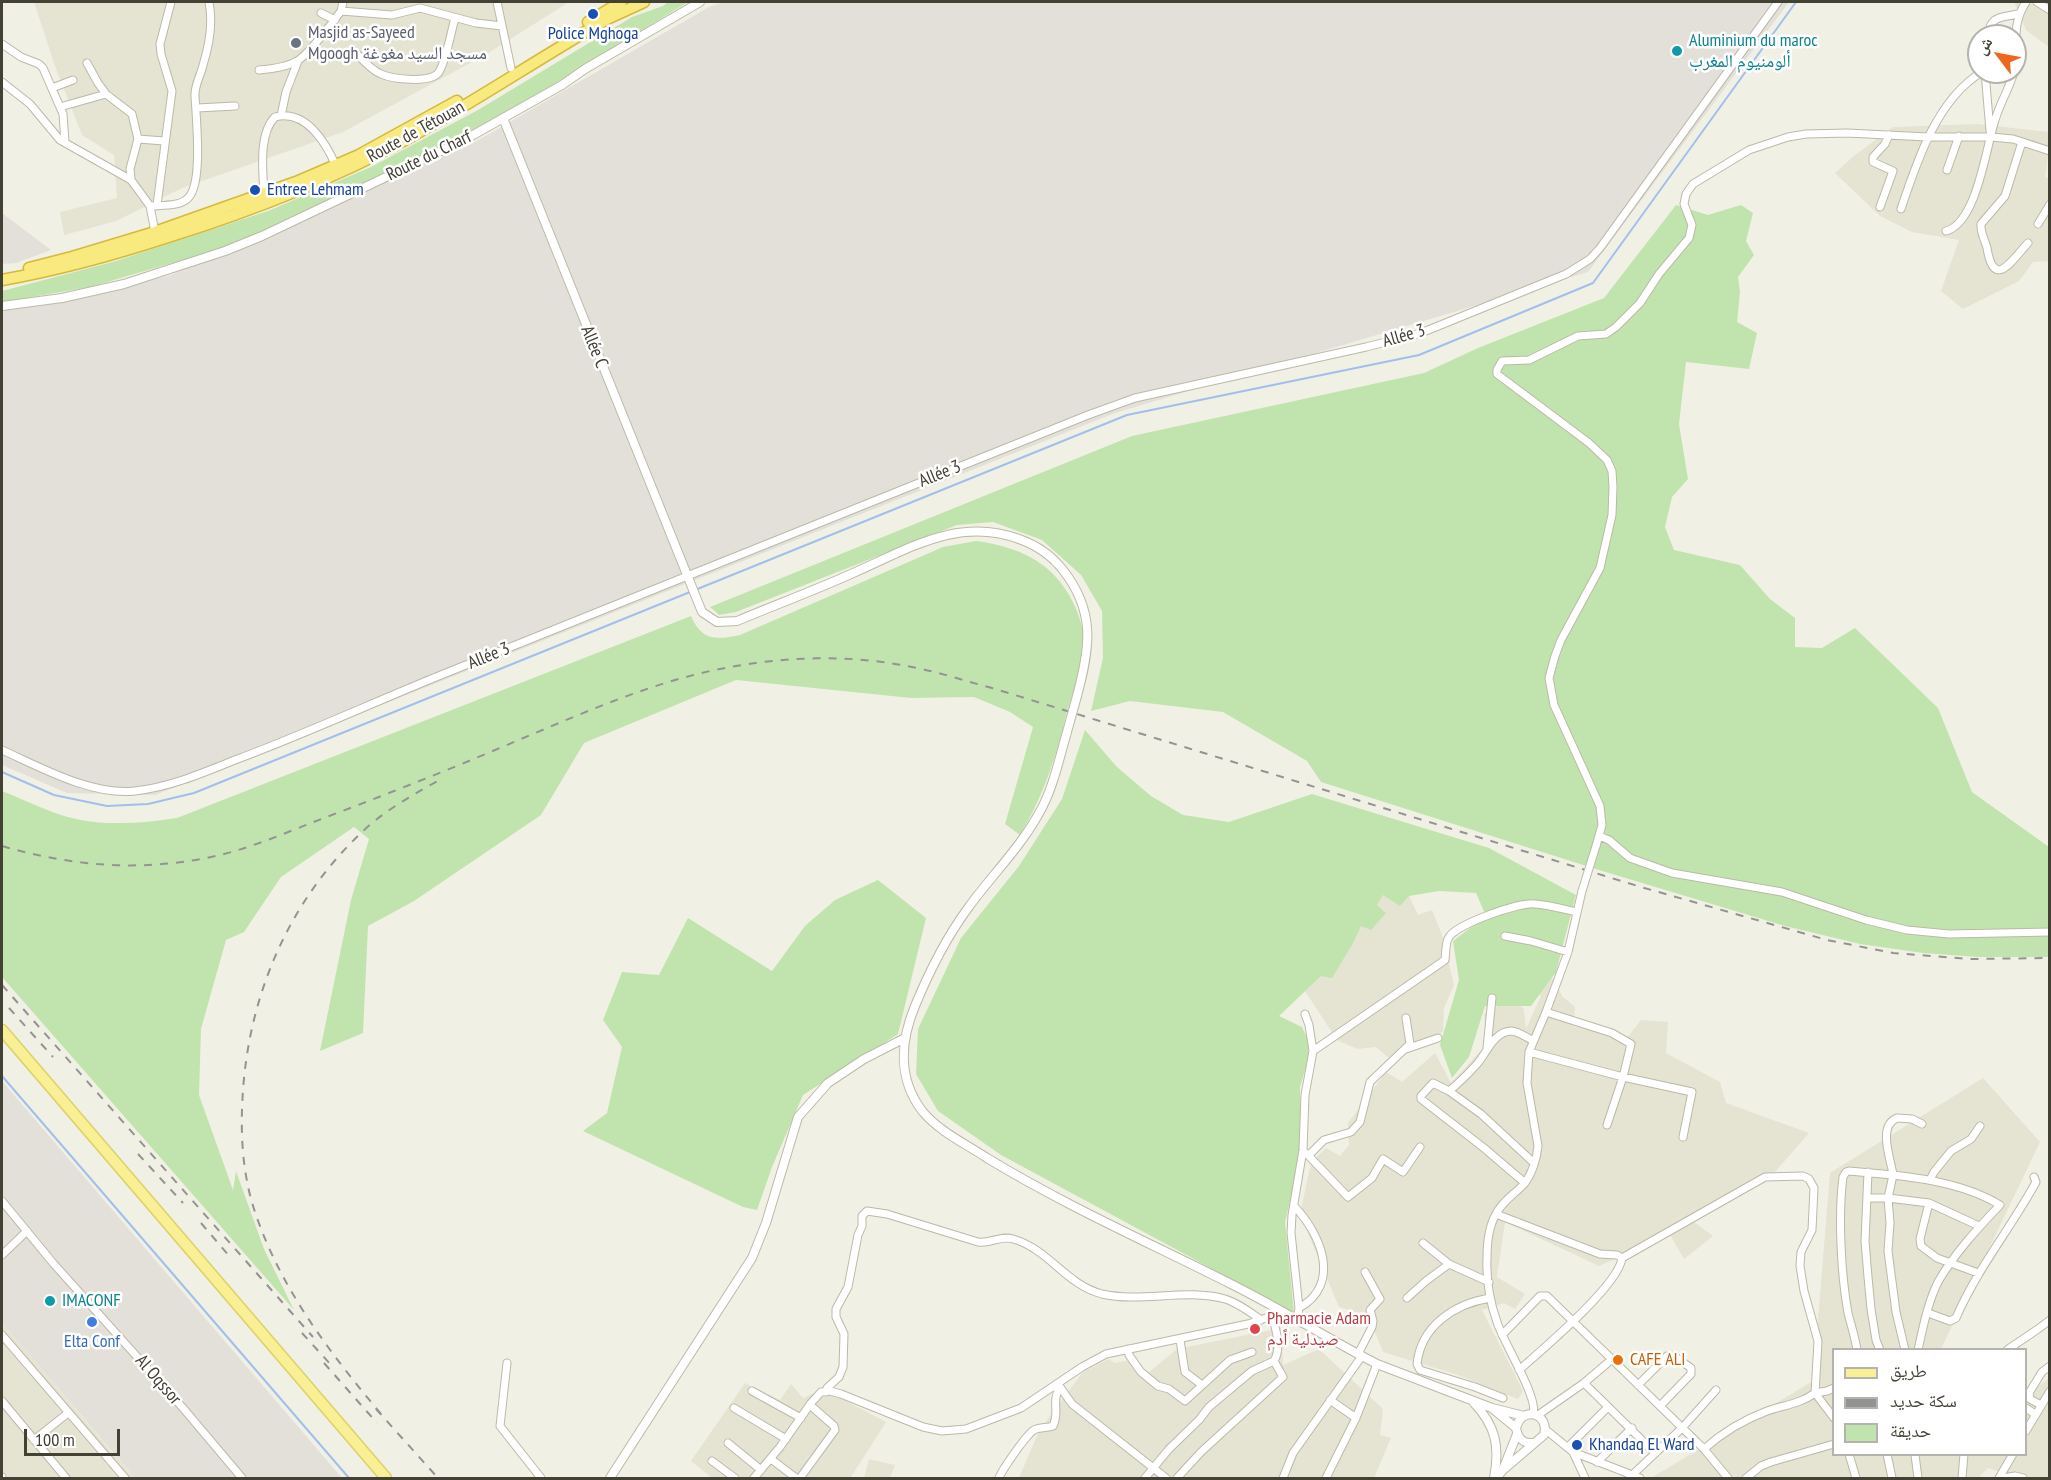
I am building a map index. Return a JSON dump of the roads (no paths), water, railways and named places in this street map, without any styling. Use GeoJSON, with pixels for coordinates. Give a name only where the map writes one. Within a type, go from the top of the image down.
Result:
{"type":"FeatureCollection","features":[{"type":"Feature","properties":{"kind":"highway","name":"Route de Tétouan"},"geometry":{"type":"LineString","coordinates":[[2,273],[72,257],[155,231],[264,194],[336,166],[405,131],[621,2]]}},
{"type":"Feature","properties":{"kind":"highway","name":"Route de Tétouan"},"geometry":{"type":"LineString","coordinates":[[2,280],[51,271],[154,242],[243,212],[328,178],[408,138],[587,31],[644,2]]}},
{"type":"Feature","properties":{"kind":"main road"},"geometry":{"type":"LineString","coordinates":[[2,1030],[386,1479]]}},
{"type":"Feature","properties":{"kind":"street"},"geometry":{"type":"LineString","coordinates":[[155,231],[153,206],[172,91],[160,44],[171,2]]}},
{"type":"Feature","properties":{"kind":"street"},"geometry":{"type":"LineString","coordinates":[[153,206],[169,205],[187,199],[192,192],[198,138],[195,91],[207,55],[211,13],[209,2]]}},
{"type":"Feature","properties":{"kind":"street"},"geometry":{"type":"LineString","coordinates":[[281,116],[286,92],[298,61],[335,20],[343,2]]}},
{"type":"Feature","properties":{"kind":"street"},"geometry":{"type":"LineString","coordinates":[[497,2],[512,68]]}},
{"type":"Feature","properties":{"kind":"street","name":"Route du Charf"},"geometry":{"type":"LineString","coordinates":[[2,306],[62,298],[104,289],[225,251],[262,236],[466,140],[700,2]]}},
{"type":"Feature","properties":{"kind":"street","name":"Allée 3"},"geometry":{"type":"LineString","coordinates":[[2,750],[68,779],[96,787],[132,791],[173,783],[329,723],[438,676],[1135,398],[1421,333],[1566,274],[1590,259],[1600,248],[1778,2]]}},
{"type":"Feature","properties":{"kind":"street"},"geometry":{"type":"LineString","coordinates":[[2015,24],[2025,2]]}},
{"type":"Feature","properties":{"kind":"street"},"geometry":{"type":"LineString","coordinates":[[2037,2],[2049,10]]}},
{"type":"Feature","properties":{"kind":"street"},"geometry":{"type":"LineString","coordinates":[[341,10],[392,15],[419,5],[455,18],[502,26]]}},
{"type":"Feature","properties":{"kind":"street"},"geometry":{"type":"LineString","coordinates":[[321,13],[335,20]]}},
{"type":"Feature","properties":{"kind":"street"},"geometry":{"type":"LineString","coordinates":[[1990,24],[1994,20],[2018,14]]}},
{"type":"Feature","properties":{"kind":"street"},"geometry":{"type":"LineString","coordinates":[[356,53],[376,72],[383,75],[406,79],[434,77],[443,64],[455,18]]}},
{"type":"Feature","properties":{"kind":"street"},"geometry":{"type":"LineString","coordinates":[[2,45],[21,57],[39,64],[46,73],[63,114],[65,142]]}},
{"type":"Feature","properties":{"kind":"street"},"geometry":{"type":"LineString","coordinates":[[259,70],[298,61]]}},
{"type":"Feature","properties":{"kind":"street"},"geometry":{"type":"LineString","coordinates":[[87,63],[106,94],[132,114],[138,139],[130,169],[131,180]]}},
{"type":"Feature","properties":{"kind":"street"},"geometry":{"type":"LineString","coordinates":[[52,88],[73,80]]}},
{"type":"Feature","properties":{"kind":"street"},"geometry":{"type":"LineString","coordinates":[[2,82],[30,104],[49,128],[65,142],[131,180],[153,206]]}},
{"type":"Feature","properties":{"kind":"street"},"geometry":{"type":"LineString","coordinates":[[1901,209],[1928,137],[1956,94],[1969,84]]}},
{"type":"Feature","properties":{"kind":"street"},"geometry":{"type":"LineString","coordinates":[[1985,84],[1990,136]]}},
{"type":"Feature","properties":{"kind":"street"},"geometry":{"type":"LineString","coordinates":[[1946,231],[1960,222],[1970,203],[1983,171],[1990,136],[2009,84]]}},
{"type":"Feature","properties":{"kind":"street"},"geometry":{"type":"LineString","coordinates":[[60,108],[106,94]]}},
{"type":"Feature","properties":{"kind":"street"},"geometry":{"type":"LineString","coordinates":[[196,108],[235,106]]}},
{"type":"Feature","properties":{"kind":"street"},"geometry":{"type":"LineString","coordinates":[[264,194],[263,150],[270,123],[275,117],[281,116],[302,122],[319,134],[336,166]]}},
{"type":"Feature","properties":{"kind":"street","name":"Allée C"},"geometry":{"type":"LineString","coordinates":[[503,118],[702,612],[717,622],[737,621],[935,538],[953,532],[967,531],[1006,534],[1026,541],[1059,565],[1078,594],[1088,627],[1087,659],[1050,790],[1040,813],[1021,842],[969,906],[940,951],[915,1005],[905,1038]]}},
{"type":"Feature","properties":{"kind":"street"},"geometry":{"type":"LineString","coordinates":[[1531,1415],[1535,1409],[1534,1403],[1502,1335],[1490,1298],[1486,1260],[1491,1226],[1496,1214],[1501,1206],[1526,1183],[1537,1156],[1538,1146],[1527,1083],[1529,1052],[1568,952],[1582,891],[1602,825],[1600,806],[1554,705],[1549,678],[1561,640],[1600,568],[1612,515],[1614,487],[1612,471],[1603,456],[1497,374],[1497,369],[1502,361],[1529,360],[1578,336],[1606,334],[1616,327],[1640,303],[1659,274],[1689,238],[1692,225],[1684,204],[1686,194],[1693,184],[1745,152],[1788,137],[1846,133],[1928,137],[1990,136],[2022,142],[2049,151]]}},
{"type":"Feature","properties":{"kind":"street"},"geometry":{"type":"LineString","coordinates":[[1880,207],[1893,171],[1876,165],[1873,156],[1885,144],[1889,135]]}},
{"type":"Feature","properties":{"kind":"street"},"geometry":{"type":"LineString","coordinates":[[1947,170],[1959,136]]}},
{"type":"Feature","properties":{"kind":"street"},"geometry":{"type":"LineString","coordinates":[[138,139],[164,141]]}},
{"type":"Feature","properties":{"kind":"street"},"geometry":{"type":"LineString","coordinates":[[2022,142],[2005,196],[1981,224],[1981,229],[1986,240],[1991,266],[1995,269],[2001,270],[2007,267],[2028,243]]}},
{"type":"Feature","properties":{"kind":"street"},"geometry":{"type":"LineString","coordinates":[[2038,224],[2049,204]]}},
{"type":"Feature","properties":{"kind":"street"},"geometry":{"type":"LineString","coordinates":[[1599,836],[1609,840],[1630,858],[1672,873],[1782,892],[1866,920],[1908,930],[1949,934],[2049,932]]}},
{"type":"Feature","properties":{"kind":"street"},"geometry":{"type":"LineString","coordinates":[[1312,1051],[1443,963],[1447,940],[1453,932],[1492,912],[1526,904],[1577,912]]}},
{"type":"Feature","properties":{"kind":"street"},"geometry":{"type":"LineString","coordinates":[[1505,936],[1568,952]]}},
{"type":"Feature","properties":{"kind":"street"},"geometry":{"type":"LineString","coordinates":[[1486,1050],[1492,998]]}},
{"type":"Feature","properties":{"kind":"street"},"geometry":{"type":"LineString","coordinates":[[1546,1012],[1612,1033],[1629,1042],[1631,1047],[1607,1125]]}},
{"type":"Feature","properties":{"kind":"street"},"geometry":{"type":"LineString","coordinates":[[1297,1320],[1299,1308],[1291,1233],[1294,1206],[1306,1152],[1305,1095],[1312,1051],[1310,1025],[1305,1014]]}},
{"type":"Feature","properties":{"kind":"street"},"geometry":{"type":"LineString","coordinates":[[1306,1152],[1324,1140],[1351,1132],[1360,1122],[1370,1082],[1406,1048],[1410,1040],[1406,1018]]}},
{"type":"Feature","properties":{"kind":"street"},"geometry":{"type":"LineString","coordinates":[[1449,1091],[1466,1077],[1499,1035],[1511,1031],[1518,1032],[1533,1041]]}},
{"type":"Feature","properties":{"kind":"street"},"geometry":{"type":"LineString","coordinates":[[905,1038],[903,1063],[911,1090],[923,1111],[935,1124],[1004,1168],[1275,1313],[1297,1320],[1377,1364],[1492,1408],[1531,1415],[1544,1422],[1546,1430],[1570,1450],[1630,1477],[1640,1479]]}},
{"type":"Feature","properties":{"kind":"street"},"geometry":{"type":"LineString","coordinates":[[610,1479],[752,1258],[766,1223],[798,1117],[828,1083],[864,1059],[905,1038]]}},
{"type":"Feature","properties":{"kind":"street"},"geometry":{"type":"LineString","coordinates":[[1406,1048],[1438,1038]]}},
{"type":"Feature","properties":{"kind":"street"},"geometry":{"type":"LineString","coordinates":[[1529,1052],[1623,1077],[1692,1092],[1683,1137]]}},
{"type":"Feature","properties":{"kind":"street"},"geometry":{"type":"LineString","coordinates":[[1526,1183],[1420,1096],[1433,1083],[1449,1091],[1481,1114],[1534,1163]]}},
{"type":"Feature","properties":{"kind":"street"},"geometry":{"type":"LineString","coordinates":[[1905,1348],[1896,1312],[1890,1269],[1888,1198],[1893,1175],[1887,1143],[1887,1129],[1893,1119],[1903,1118],[1922,1124]]}},
{"type":"Feature","properties":{"kind":"street"},"geometry":{"type":"LineString","coordinates":[[1930,1180],[1951,1151],[1971,1138],[1980,1126]]}},
{"type":"Feature","properties":{"kind":"street"},"geometry":{"type":"LineString","coordinates":[[1306,1152],[1348,1197],[1372,1178],[1383,1159],[1403,1172],[1420,1148]]}},
{"type":"Feature","properties":{"kind":"street"},"geometry":{"type":"LineString","coordinates":[[1857,1348],[1845,1284],[1842,1189],[1846,1172],[1868,1172],[1930,1180],[1979,1195],[2000,1206],[1979,1227],[1950,1263],[1938,1283],[1919,1348]]}},
{"type":"Feature","properties":{"kind":"street"},"geometry":{"type":"LineString","coordinates":[[1868,1172],[1865,1241],[1871,1310],[1880,1348]]}},
{"type":"Feature","properties":{"kind":"street"},"geometry":{"type":"LineString","coordinates":[[1622,1258],[1765,1177],[1807,1177],[1814,1188],[1813,1220],[1812,1230],[1801,1252],[1800,1266],[1804,1291],[1818,1341],[1815,1393],[1832,1417]]}},
{"type":"Feature","properties":{"kind":"street"},"geometry":{"type":"LineString","coordinates":[[1928,1313],[1950,1321],[1956,1318],[1978,1273],[2017,1216],[2036,1182],[2034,1177]]}},
{"type":"Feature","properties":{"kind":"street"},"geometry":{"type":"LineString","coordinates":[[1867,1198],[1929,1203],[1979,1227]]}},
{"type":"Feature","properties":{"kind":"street","name":"Al Oqssor"},"geometry":{"type":"LineString","coordinates":[[2,1201],[80,1294],[176,1399],[242,1479]]}},
{"type":"Feature","properties":{"kind":"street"},"geometry":{"type":"LineString","coordinates":[[1929,1203],[1921,1233],[1921,1246],[1929,1253],[1950,1263],[1978,1273]]}},
{"type":"Feature","properties":{"kind":"street"},"geometry":{"type":"LineString","coordinates":[[1294,1206],[1310,1224],[1316,1236],[1324,1270],[1317,1294],[1311,1302],[1299,1308]]}},
{"type":"Feature","properties":{"kind":"street"},"geometry":{"type":"LineString","coordinates":[[826,1392],[827,1388],[839,1377],[843,1367],[844,1334],[836,1317],[836,1309],[848,1287],[858,1235],[862,1226],[862,1216],[867,1211],[894,1216],[978,1242],[988,1242],[1005,1237],[1019,1241],[1054,1262],[1075,1283],[1100,1293],[1130,1298],[1191,1296],[1217,1298],[1233,1303],[1262,1320]]}},
{"type":"Feature","properties":{"kind":"street"},"geometry":{"type":"LineString","coordinates":[[1496,1214],[1599,1254],[1617,1255],[1622,1258]]}},
{"type":"Feature","properties":{"kind":"street"},"geometry":{"type":"LineString","coordinates":[[2,1255],[27,1231]]}},
{"type":"Feature","properties":{"kind":"street"},"geometry":{"type":"LineString","coordinates":[[1423,1243],[1449,1264],[1489,1282]]}},
{"type":"Feature","properties":{"kind":"street"},"geometry":{"type":"LineString","coordinates":[[1519,1370],[1573,1322],[1613,1277],[1622,1264],[1622,1258]]}},
{"type":"Feature","properties":{"kind":"street"},"geometry":{"type":"LineString","coordinates":[[1407,1298],[1449,1264]]}},
{"type":"Feature","properties":{"kind":"street"},"geometry":{"type":"LineString","coordinates":[[1283,1479],[1293,1453],[1360,1355],[1372,1327],[1370,1310],[1380,1299],[1365,1272]]}},
{"type":"Feature","properties":{"kind":"street"},"geometry":{"type":"LineString","coordinates":[[1502,1335],[1542,1295],[1547,1296],[1704,1449],[1728,1479]]}},
{"type":"Feature","properties":{"kind":"street"},"geometry":{"type":"LineString","coordinates":[[1490,1298],[1461,1307],[1441,1319],[1429,1330],[1419,1352],[1417,1364],[1420,1370],[1503,1398]]}},
{"type":"Feature","properties":{"kind":"street"},"geometry":{"type":"LineString","coordinates":[[754,1479],[821,1392],[855,1399],[916,1425],[942,1431],[966,1429],[1013,1412],[1059,1386],[1106,1354],[1180,1340],[1262,1320],[1275,1313]]}},
{"type":"Feature","properties":{"kind":"street"},"geometry":{"type":"LineString","coordinates":[[1177,1479],[1201,1452],[1283,1377],[1274,1361],[1278,1346],[1275,1313]]}},
{"type":"Feature","properties":{"kind":"street"},"geometry":{"type":"LineString","coordinates":[[2010,1348],[2049,1320]]}},
{"type":"Feature","properties":{"kind":"street"},"geometry":{"type":"LineString","coordinates":[[2,1335],[125,1479]]}},
{"type":"Feature","properties":{"kind":"street"},"geometry":{"type":"LineString","coordinates":[[1180,1340],[1185,1372],[1202,1385]]}},
{"type":"Feature","properties":{"kind":"street"},"geometry":{"type":"LineString","coordinates":[[1128,1349],[1129,1355],[1141,1372],[1158,1386],[1169,1389],[1185,1401],[1230,1360],[1252,1352]]}},
{"type":"Feature","properties":{"kind":"street"},"geometry":{"type":"LineString","coordinates":[[1638,1385],[1667,1356],[1674,1356],[1691,1368],[1691,1374],[1660,1406]]}},
{"type":"Feature","properties":{"kind":"street"},"geometry":{"type":"LineString","coordinates":[[1503,1470],[1520,1419],[1531,1415],[1584,1383],[1611,1360]]}},
{"type":"Feature","properties":{"kind":"street"},"geometry":{"type":"LineString","coordinates":[[1145,1479],[1169,1449],[1209,1407],[1252,1371],[1274,1361]]}},
{"type":"Feature","properties":{"kind":"street"},"geometry":{"type":"LineString","coordinates":[[507,1364],[500,1425],[541,1479]]}},
{"type":"Feature","properties":{"kind":"street"},"geometry":{"type":"LineString","coordinates":[[1326,1479],[1356,1418],[1377,1364]]}},
{"type":"Feature","properties":{"kind":"street"},"geometry":{"type":"LineString","coordinates":[[2041,1405],[2030,1399],[2029,1393],[2042,1372],[2049,1366]]}},
{"type":"Feature","properties":{"kind":"street"},"geometry":{"type":"LineString","coordinates":[[1430,1384],[1434,1374]]}},
{"type":"Feature","properties":{"kind":"street"},"geometry":{"type":"LineString","coordinates":[[1584,1383],[1655,1453]]}},
{"type":"Feature","properties":{"kind":"street"},"geometry":{"type":"LineString","coordinates":[[1059,1386],[1072,1404],[1166,1479]]}},
{"type":"Feature","properties":{"kind":"street"},"geometry":{"type":"LineString","coordinates":[[999,1479],[1030,1433],[1037,1428],[1053,1426],[1056,1418],[1055,1400],[1059,1386]]}},
{"type":"Feature","properties":{"kind":"street"},"geometry":{"type":"LineString","coordinates":[[1704,1449],[1742,1421],[1776,1408],[1799,1403],[1815,1393],[1827,1392],[1832,1389]]}},
{"type":"Feature","properties":{"kind":"street"},"geometry":{"type":"LineString","coordinates":[[1630,1477],[1682,1428],[1716,1390]]}},
{"type":"Feature","properties":{"kind":"street"},"geometry":{"type":"LineString","coordinates":[[752,1391],[801,1418]]}},
{"type":"Feature","properties":{"kind":"street"},"geometry":{"type":"LineString","coordinates":[[2027,1428],[2048,1397]]}},
{"type":"Feature","properties":{"kind":"street"},"geometry":{"type":"LineString","coordinates":[[1330,1400],[1356,1418]]}},
{"type":"Feature","properties":{"kind":"street"},"geometry":{"type":"LineString","coordinates":[[1472,1400],[1485,1415],[1495,1437],[1495,1479]]}},
{"type":"Feature","properties":{"kind":"street"},"geometry":{"type":"LineString","coordinates":[[2,1401],[66,1479]]}},
{"type":"Feature","properties":{"kind":"street"},"geometry":{"type":"LineString","coordinates":[[771,1459],[798,1479],[835,1430],[834,1426],[810,1405]]}},
{"type":"Feature","properties":{"kind":"street"},"geometry":{"type":"LineString","coordinates":[[1570,1450],[1608,1407]]}},
{"type":"Feature","properties":{"kind":"street"},"geometry":{"type":"LineString","coordinates":[[734,1408],[786,1439]]}},
{"type":"Feature","properties":{"kind":"street"},"geometry":{"type":"LineString","coordinates":[[1492,1408],[1517,1431],[1523,1441],[1532,1443]]}},
{"type":"Feature","properties":{"kind":"street"},"geometry":{"type":"LineString","coordinates":[[2027,1409],[2035,1414]]}},
{"type":"Feature","properties":{"kind":"street"},"geometry":{"type":"LineString","coordinates":[[34,1440],[68,1413]]}},
{"type":"Feature","properties":{"kind":"street"},"geometry":{"type":"LineString","coordinates":[[1598,1462],[1632,1428]]}},
{"type":"Feature","properties":{"kind":"street"},"geometry":{"type":"LineString","coordinates":[[1541,1439],[1546,1430]]}},
{"type":"Feature","properties":{"kind":"street"},"geometry":{"type":"LineString","coordinates":[[1495,1479],[1532,1443],[1541,1439],[1559,1441]]}},
{"type":"Feature","properties":{"kind":"street"},"geometry":{"type":"LineString","coordinates":[[728,1443],[761,1470]]}},
{"type":"Feature","properties":{"kind":"street"},"geometry":{"type":"LineString","coordinates":[[1746,1479],[1761,1466],[1832,1444]]}},
{"type":"Feature","properties":{"kind":"street"},"geometry":{"type":"LineString","coordinates":[[1570,1450],[1586,1479]]}},
{"type":"Feature","properties":{"kind":"street"},"geometry":{"type":"LineString","coordinates":[[1849,1456],[1856,1479]]}},
{"type":"Feature","properties":{"kind":"street"},"geometry":{"type":"LineString","coordinates":[[1887,1456],[1892,1479]]}},
{"type":"Feature","properties":{"kind":"street"},"geometry":{"type":"LineString","coordinates":[[1915,1456],[1918,1479]]}},
{"type":"Feature","properties":{"kind":"street"},"geometry":{"type":"LineString","coordinates":[[1962,1479],[1964,1456]]}},
{"type":"Feature","properties":{"kind":"street"},"geometry":{"type":"LineString","coordinates":[[2001,1479],[2012,1456]]}},
{"type":"Feature","properties":{"kind":"street"},"geometry":{"type":"LineString","coordinates":[[712,1461],[735,1479]]}},
{"type":"Feature","properties":{"kind":"street"},"geometry":{"type":"LineString","coordinates":[[2001,1479],[2014,1476],[2023,1479]]}},
{"type":"Feature","properties":{"kind":"waterway"},"geometry":{"type":"LineString","coordinates":[[695,590],[1127,415],[1419,355],[1593,283],[1796,2]]}},
{"type":"Feature","properties":{"kind":"waterway"},"geometry":{"type":"LineString","coordinates":[[2,772],[54,795],[107,806],[148,804],[194,793],[690,592]]}},
{"type":"Feature","properties":{"kind":"waterway"},"geometry":{"type":"LineString","coordinates":[[2,1076],[349,1478]]}},
{"type":"Feature","properties":{"kind":"railway"},"geometry":{"type":"LineString","coordinates":[[2,846],[54,858],[106,865],[158,864],[211,857],[240,850],[448,770],[600,706],[681,678],[708,671],[780,660],[824,658],[868,660],[912,667],[992,688],[1641,887],[1827,940],[1893,953],[1970,959],[2050,958]]}},
{"type":"Feature","properties":{"kind":"railway"},"geometry":{"type":"LineString","coordinates":[[381,1414],[326,1345],[294,1296],[267,1243],[251,1200],[245,1169],[242,1137],[243,1090],[254,1018],[265,983],[278,950],[314,887],[371,824],[441,779]]}},
{"type":"Feature","properties":{"kind":"railway"},"geometry":{"type":"LineString","coordinates":[[2,985],[313,1337]]}},
{"type":"Feature","properties":{"kind":"railway"},"geometry":{"type":"LineString","coordinates":[[9,1008],[53,1057]]}},
{"type":"Feature","properties":{"kind":"railway"},"geometry":{"type":"LineString","coordinates":[[138,1154],[183,1203]]}},
{"type":"Feature","properties":{"kind":"railway"},"geometry":{"type":"LineString","coordinates":[[201,1223],[230,1257]]}},
{"type":"Feature","properties":{"kind":"railway"},"geometry":{"type":"LineString","coordinates":[[302,1333],[332,1366]]}},
{"type":"Feature","properties":{"kind":"railway"},"geometry":{"type":"LineString","coordinates":[[324,1363],[377,1423]]}},
{"type":"Feature","properties":{"kind":"railway"},"geometry":{"type":"LineString","coordinates":[[376,1409],[438,1478]]}},
{"type":"Feature","properties":{"kind":"place","name":"Police Mghoga"},"geometry":{"type":"Point","coordinates":[593,14]}},
{"type":"Feature","properties":{"kind":"place","name":"Masjid as-Sayeed Mgoogh مسجد السيد مغوغة"},"geometry":{"type":"Point","coordinates":[296,43]}},
{"type":"Feature","properties":{"kind":"place","name":"Aluminium du maroc ألومنيوم المغرب"},"geometry":{"type":"Point","coordinates":[1677,51]}},
{"type":"Feature","properties":{"kind":"place","name":"Entree Lehmam"},"geometry":{"type":"Point","coordinates":[255,190]}},
{"type":"Feature","properties":{"kind":"place","name":"IMACONF"},"geometry":{"type":"Point","coordinates":[50,1301]}},
{"type":"Feature","properties":{"kind":"place","name":"Elta Conf"},"geometry":{"type":"Point","coordinates":[92,1322]}},
{"type":"Feature","properties":{"kind":"place","name":"Pharmacie Adam صيدلية اًدم"},"geometry":{"type":"Point","coordinates":[1255,1329]}},
{"type":"Feature","properties":{"kind":"place","name":"CAFE ALI"},"geometry":{"type":"Point","coordinates":[1618,1360]}},
{"type":"Feature","properties":{"kind":"place","name":"Khandaq El Ward"},"geometry":{"type":"Point","coordinates":[1577,1445]}}]}
